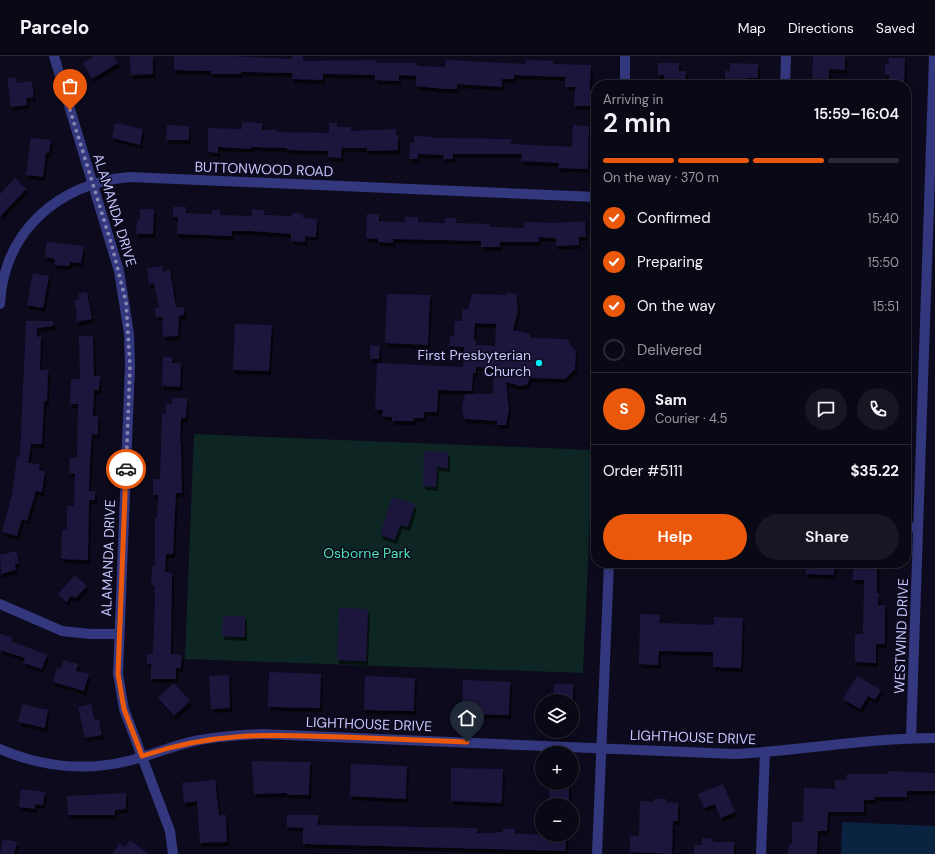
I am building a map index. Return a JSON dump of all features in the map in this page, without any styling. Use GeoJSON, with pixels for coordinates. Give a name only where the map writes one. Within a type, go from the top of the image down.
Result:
{"type":"FeatureCollection","features":[{"type":"Feature","properties":{"kind":"street","name":"ALAMANDA DRIVE"},"geometry":{"type":"LineString","coordinates":[[54,56],[119,271],[129,334],[130,366],[119,634],[119,692],[170,831],[173,854]]}},
{"type":"Feature","properties":{"kind":"street"},"geometry":{"type":"LineString","coordinates":[[625,56],[625,80]]}},
{"type":"Feature","properties":{"kind":"street"},"geometry":{"type":"LineString","coordinates":[[785,80],[786,56]]}},
{"type":"Feature","properties":{"kind":"street","name":"WESTWIND DRIVE"},"geometry":{"type":"LineString","coordinates":[[911,738],[918,528],[931,305],[934,56]]}},
{"type":"Feature","properties":{"kind":"street","name":"BUTTONWOOD ROAD"},"geometry":{"type":"LineString","coordinates":[[0,304],[4,277],[10,259],[29,227],[45,210],[60,199],[93,183],[129,177],[591,197]]}},
{"type":"Feature","properties":{"kind":"street"},"geometry":{"type":"LineString","coordinates":[[911,527],[918,528]]}},
{"type":"Feature","properties":{"kind":"street"},"geometry":{"type":"LineString","coordinates":[[597,854],[608,568]]}},
{"type":"Feature","properties":{"kind":"street"},"geometry":{"type":"LineString","coordinates":[[0,604],[62,631],[90,634],[119,634]]}},
{"type":"Feature","properties":{"kind":"street","name":"LIGHTHOUSE DRIVE"},"geometry":{"type":"LineString","coordinates":[[0,749],[42,764],[74,768],[106,766],[195,741],[227,736],[262,734],[601,747],[693,754],[765,752],[842,743],[911,738],[935,738]]}},
{"type":"Feature","properties":{"kind":"street"},"geometry":{"type":"LineString","coordinates":[[761,854],[765,752]]}},
{"type":"Feature","properties":{"kind":"green space","name":"Osborne Park"},"geometry":{"type":"Polygon","coordinates":[[[194,434],[591,450],[591,495],[583,673],[185,659],[194,434]]]}},
{"type":"Feature","properties":{"kind":"water"},"geometry":{"type":"Polygon","coordinates":[[[842,822],[935,826],[935,854],[841,854],[842,822]]]}},
{"type":"Feature","properties":{"kind":"building"},"geometry":{"type":"Polygon","coordinates":[[[94,56],[114,56],[118,63],[92,79],[83,63],[94,56]]]}},
{"type":"Feature","properties":{"kind":"building"},"geometry":{"type":"Polygon","coordinates":[[[130,56],[153,56],[153,74],[131,75],[130,56]]]}},
{"type":"Feature","properties":{"kind":"building"},"geometry":{"type":"Polygon","coordinates":[[[174,56],[230,56],[292,59],[292,56],[303,56],[303,61],[376,60],[376,63],[417,63],[417,66],[445,67],[446,60],[526,64],[526,60],[553,61],[553,64],[591,65],[591,106],[574,106],[575,87],[565,87],[565,77],[514,75],[514,79],[502,79],[502,87],[457,84],[457,89],[444,89],[416,86],[416,76],[399,75],[399,81],[375,80],[375,75],[323,74],[323,80],[292,79],[292,73],[241,72],[241,74],[211,74],[211,71],[174,70],[174,56]]]}},
{"type":"Feature","properties":{"kind":"building"},"geometry":{"type":"Polygon","coordinates":[[[813,56],[845,56],[845,70],[829,69],[829,80],[812,80],[813,56]]]}},
{"type":"Feature","properties":{"kind":"building"},"geometry":{"type":"Polygon","coordinates":[[[889,58],[905,58],[904,80],[889,80],[889,75],[885,75],[885,64],[889,64],[889,58]]]}},
{"type":"Feature","properties":{"kind":"building"},"geometry":{"type":"Polygon","coordinates":[[[658,63],[679,63],[679,71],[686,71],[685,80],[664,80],[664,75],[658,75],[658,63]]]}},
{"type":"Feature","properties":{"kind":"building"},"geometry":{"type":"Polygon","coordinates":[[[730,63],[758,64],[758,78],[746,78],[746,80],[725,80],[725,71],[730,71],[730,63]]]}},
{"type":"Feature","properties":{"kind":"building"},"geometry":{"type":"Polygon","coordinates":[[[16,77],[17,83],[32,81],[34,97],[26,98],[27,105],[11,107],[7,78],[16,77]]]}},
{"type":"Feature","properties":{"kind":"building"},"geometry":{"type":"Polygon","coordinates":[[[242,122],[262,123],[262,130],[277,130],[277,132],[329,133],[329,123],[337,123],[337,127],[351,127],[351,131],[396,129],[396,135],[398,135],[398,150],[367,151],[367,148],[342,148],[341,158],[328,157],[328,151],[287,150],[287,148],[251,147],[251,149],[218,147],[218,153],[208,152],[208,128],[242,129],[242,122]]]}},
{"type":"Feature","properties":{"kind":"building"},"geometry":{"type":"Polygon","coordinates":[[[115,123],[143,129],[140,145],[112,138],[115,123]]]}},
{"type":"Feature","properties":{"kind":"building"},"geometry":{"type":"Polygon","coordinates":[[[167,125],[189,126],[189,140],[166,140],[167,125]]]}},
{"type":"Feature","properties":{"kind":"building"},"geometry":{"type":"Polygon","coordinates":[[[573,125],[589,126],[588,169],[558,168],[559,163],[521,161],[522,154],[453,154],[453,159],[443,159],[444,155],[418,154],[418,159],[409,159],[410,143],[414,143],[414,136],[434,138],[512,139],[511,144],[572,147],[573,125]]]}},
{"type":"Feature","properties":{"kind":"building"},"geometry":{"type":"Polygon","coordinates":[[[31,138],[51,140],[49,153],[46,153],[43,177],[26,175],[31,138]]]}},
{"type":"Feature","properties":{"kind":"building"},"geometry":{"type":"Polygon","coordinates":[[[15,178],[26,189],[0,217],[0,194],[15,178]]]}},
{"type":"Feature","properties":{"kind":"building"},"geometry":{"type":"Polygon","coordinates":[[[173,207],[186,207],[186,213],[212,214],[212,210],[220,210],[220,215],[252,216],[252,209],[265,210],[264,215],[292,216],[292,213],[303,214],[303,218],[317,219],[316,237],[305,236],[305,242],[291,241],[291,234],[251,231],[232,231],[232,236],[177,234],[178,217],[173,217],[173,207]]]}},
{"type":"Feature","properties":{"kind":"building"},"geometry":{"type":"Polygon","coordinates":[[[140,209],[154,209],[153,234],[136,234],[137,220],[140,221],[140,209]]]}},
{"type":"Feature","properties":{"kind":"building"},"geometry":{"type":"Polygon","coordinates":[[[367,214],[379,214],[379,221],[405,222],[405,217],[418,217],[418,222],[445,223],[445,218],[456,218],[456,223],[489,224],[489,227],[524,228],[525,222],[556,223],[585,221],[586,237],[579,237],[579,245],[556,246],[556,238],[539,237],[539,242],[500,242],[500,247],[481,247],[481,241],[393,239],[393,243],[378,242],[378,239],[366,238],[367,214]]]}},
{"type":"Feature","properties":{"kind":"building"},"geometry":{"type":"Polygon","coordinates":[[[47,242],[84,246],[81,263],[70,262],[69,266],[54,265],[55,259],[45,257],[47,242]]]}},
{"type":"Feature","properties":{"kind":"building"},"geometry":{"type":"Polygon","coordinates":[[[162,266],[163,272],[170,270],[176,307],[184,307],[184,315],[179,316],[178,336],[163,337],[162,317],[156,317],[155,308],[159,308],[154,283],[149,284],[147,268],[162,266]]]}},
{"type":"Feature","properties":{"kind":"building"},"geometry":{"type":"Polygon","coordinates":[[[33,273],[49,276],[43,308],[27,305],[33,273]]]}},
{"type":"Feature","properties":{"kind":"building"},"geometry":{"type":"Polygon","coordinates":[[[87,292],[92,319],[76,322],[77,314],[74,300],[79,299],[78,294],[87,292]]]}},
{"type":"Feature","properties":{"kind":"building"},"geometry":{"type":"Polygon","coordinates":[[[507,293],[516,294],[518,310],[513,330],[530,334],[530,338],[568,339],[571,346],[576,351],[575,369],[565,379],[529,378],[528,384],[520,386],[506,382],[509,409],[506,425],[497,425],[497,421],[464,419],[462,406],[465,394],[493,394],[494,368],[476,367],[476,373],[473,373],[472,391],[438,390],[437,412],[424,412],[424,418],[414,418],[414,421],[392,421],[392,417],[382,416],[383,410],[375,410],[377,363],[463,367],[464,347],[449,346],[450,336],[454,336],[455,321],[462,321],[462,309],[468,309],[472,294],[507,295],[507,293]],[[475,323],[474,340],[476,340],[476,345],[495,346],[496,324],[475,323]]]}},
{"type":"Feature","properties":{"kind":"building"},"geometry":{"type":"Polygon","coordinates":[[[387,294],[430,295],[428,345],[385,343],[387,294]]]}},
{"type":"Feature","properties":{"kind":"building"},"geometry":{"type":"Polygon","coordinates":[[[26,321],[53,321],[53,326],[37,328],[37,337],[41,336],[40,370],[48,370],[47,401],[44,401],[42,444],[31,444],[28,463],[40,464],[39,470],[45,471],[42,492],[36,491],[27,521],[22,519],[17,536],[2,532],[12,495],[17,456],[20,457],[26,321]]]}},
{"type":"Feature","properties":{"kind":"building"},"geometry":{"type":"Polygon","coordinates":[[[235,324],[272,325],[269,371],[233,370],[235,324]]]}},
{"type":"Feature","properties":{"kind":"building"},"geometry":{"type":"Polygon","coordinates":[[[79,336],[93,336],[94,376],[100,376],[99,390],[94,390],[93,416],[98,416],[98,435],[92,434],[89,491],[95,491],[95,500],[89,500],[88,560],[61,559],[62,530],[67,530],[67,506],[74,506],[75,474],[69,473],[70,458],[77,458],[78,404],[70,404],[71,379],[80,379],[79,336]]]}},
{"type":"Feature","properties":{"kind":"building"},"geometry":{"type":"Polygon","coordinates":[[[370,345],[380,346],[379,359],[370,359],[370,345]]]}},
{"type":"Feature","properties":{"kind":"building"},"geometry":{"type":"Polygon","coordinates":[[[163,357],[173,357],[172,363],[181,363],[180,387],[162,386],[163,357]]]}},
{"type":"Feature","properties":{"kind":"building"},"geometry":{"type":"Polygon","coordinates":[[[172,398],[187,398],[186,418],[181,418],[180,442],[182,493],[176,493],[173,554],[166,554],[165,572],[172,573],[171,654],[182,655],[181,668],[176,668],[176,679],[151,679],[151,664],[147,664],[147,654],[153,654],[155,598],[154,585],[151,585],[152,566],[155,566],[155,518],[157,518],[158,495],[153,495],[153,479],[160,479],[162,414],[166,414],[166,404],[172,404],[172,398]]]}},
{"type":"Feature","properties":{"kind":"building"},"geometry":{"type":"Polygon","coordinates":[[[424,451],[448,452],[448,468],[437,467],[436,487],[423,486],[424,451]]]}},
{"type":"Feature","properties":{"kind":"building"},"geometry":{"type":"Polygon","coordinates":[[[392,497],[415,504],[408,527],[400,525],[395,540],[380,535],[392,497]]]}},
{"type":"Feature","properties":{"kind":"building"},"geometry":{"type":"Polygon","coordinates":[[[16,551],[19,563],[15,564],[16,570],[1,574],[0,555],[16,551]]]}},
{"type":"Feature","properties":{"kind":"building"},"geometry":{"type":"Polygon","coordinates":[[[806,568],[835,568],[834,575],[806,574],[806,568]]]}},
{"type":"Feature","properties":{"kind":"building"},"geometry":{"type":"Polygon","coordinates":[[[853,568],[877,568],[877,593],[879,593],[878,605],[885,605],[885,644],[876,644],[876,663],[855,662],[855,634],[863,634],[864,580],[853,580],[853,568]]]}},
{"type":"Feature","properties":{"kind":"building"},"geometry":{"type":"Polygon","coordinates":[[[75,575],[87,586],[76,598],[70,596],[67,603],[58,594],[75,575]]]}},
{"type":"Feature","properties":{"kind":"building"},"geometry":{"type":"Polygon","coordinates":[[[339,608],[368,609],[366,661],[337,660],[339,608]]]}},
{"type":"Feature","properties":{"kind":"building"},"geometry":{"type":"Polygon","coordinates":[[[640,614],[660,615],[660,623],[714,625],[714,617],[743,618],[741,668],[713,667],[713,652],[659,651],[658,665],[639,664],[640,614]]]}},
{"type":"Feature","properties":{"kind":"building"},"geometry":{"type":"Polygon","coordinates":[[[223,616],[245,616],[245,637],[222,636],[223,616]]]}},
{"type":"Feature","properties":{"kind":"building"},"geometry":{"type":"Polygon","coordinates":[[[0,634],[12,637],[11,641],[47,655],[42,669],[23,663],[25,658],[0,650],[0,634]]]}},
{"type":"Feature","properties":{"kind":"building"},"geometry":{"type":"Polygon","coordinates":[[[63,660],[78,664],[76,671],[89,674],[84,691],[53,682],[57,668],[61,669],[63,660]]]}},
{"type":"Feature","properties":{"kind":"building"},"geometry":{"type":"Polygon","coordinates":[[[269,672],[321,674],[320,708],[268,707],[269,672]]]}},
{"type":"Feature","properties":{"kind":"building"},"geometry":{"type":"Polygon","coordinates":[[[229,675],[230,708],[211,709],[209,676],[229,675]]]}},
{"type":"Feature","properties":{"kind":"building"},"geometry":{"type":"Polygon","coordinates":[[[365,676],[415,678],[414,711],[364,710],[365,676]]]}},
{"type":"Feature","properties":{"kind":"building"},"geometry":{"type":"Polygon","coordinates":[[[857,676],[881,690],[875,700],[868,696],[860,709],[843,699],[857,676]]]}},
{"type":"Feature","properties":{"kind":"building"},"geometry":{"type":"Polygon","coordinates":[[[463,680],[510,682],[509,715],[462,714],[463,680]]]}},
{"type":"Feature","properties":{"kind":"building"},"geometry":{"type":"Polygon","coordinates":[[[174,683],[190,701],[174,716],[158,698],[174,683]]]}},
{"type":"Feature","properties":{"kind":"building"},"geometry":{"type":"Polygon","coordinates":[[[554,684],[573,684],[573,694],[553,694],[554,684]]]}},
{"type":"Feature","properties":{"kind":"building"},"geometry":{"type":"Polygon","coordinates":[[[22,704],[48,710],[45,728],[18,722],[22,704]]]}},
{"type":"Feature","properties":{"kind":"building"},"geometry":{"type":"Polygon","coordinates":[[[91,704],[95,720],[99,720],[102,735],[85,738],[78,707],[91,704]]]}},
{"type":"Feature","properties":{"kind":"building"},"geometry":{"type":"Polygon","coordinates":[[[252,761],[310,762],[309,795],[287,795],[287,793],[254,794],[252,761]]]}},
{"type":"Feature","properties":{"kind":"building"},"geometry":{"type":"Polygon","coordinates":[[[351,764],[407,766],[406,799],[350,796],[351,764]]]}},
{"type":"Feature","properties":{"kind":"building"},"geometry":{"type":"Polygon","coordinates":[[[451,768],[503,769],[502,803],[451,801],[451,768]]]}},
{"type":"Feature","properties":{"kind":"building"},"geometry":{"type":"Polygon","coordinates":[[[888,771],[935,773],[935,791],[907,791],[907,797],[875,797],[875,800],[864,800],[864,812],[828,812],[827,831],[818,831],[817,854],[788,854],[789,844],[792,844],[792,822],[803,822],[804,788],[835,789],[835,780],[846,780],[847,774],[888,774],[888,771]]]}},
{"type":"Feature","properties":{"kind":"building"},"geometry":{"type":"Polygon","coordinates":[[[215,780],[219,815],[226,815],[227,842],[200,843],[197,801],[184,803],[182,783],[215,780]]]}},
{"type":"Feature","properties":{"kind":"building"},"geometry":{"type":"Polygon","coordinates":[[[723,784],[735,812],[721,818],[715,804],[704,808],[698,794],[723,784]]]}},
{"type":"Feature","properties":{"kind":"building"},"geometry":{"type":"Polygon","coordinates":[[[21,789],[45,792],[43,805],[35,804],[35,809],[19,807],[21,789]]]}},
{"type":"Feature","properties":{"kind":"building"},"geometry":{"type":"Polygon","coordinates":[[[550,790],[569,790],[569,798],[549,798],[550,790]]]}},
{"type":"Feature","properties":{"kind":"building"},"geometry":{"type":"Polygon","coordinates":[[[126,793],[126,809],[115,810],[115,815],[68,815],[67,796],[126,793]]]}},
{"type":"Feature","properties":{"kind":"building"},"geometry":{"type":"Polygon","coordinates":[[[654,799],[666,799],[666,802],[678,803],[678,821],[673,821],[672,854],[630,852],[630,836],[639,836],[640,801],[653,802],[654,799]]]}},
{"type":"Feature","properties":{"kind":"building"},"geometry":{"type":"Polygon","coordinates":[[[287,815],[318,815],[318,825],[477,828],[477,833],[496,833],[503,832],[503,829],[515,829],[515,834],[535,834],[535,842],[566,842],[566,851],[303,844],[303,828],[287,827],[287,815]]]}},
{"type":"Feature","properties":{"kind":"building"},"geometry":{"type":"Polygon","coordinates":[[[702,838],[713,839],[713,842],[734,842],[734,854],[694,854],[694,845],[702,845],[702,838]]]}},
{"type":"Feature","properties":{"kind":"building"},"geometry":{"type":"Polygon","coordinates":[[[3,839],[17,842],[14,854],[0,854],[3,839]]]}},
{"type":"Feature","properties":{"kind":"building"},"geometry":{"type":"Polygon","coordinates":[[[130,840],[149,854],[112,854],[120,843],[125,847],[130,840]]]}},
{"type":"Feature","properties":{"kind":"way so far"},"geometry":{"type":"LineString","coordinates":[[70,110],[112,246],[126,302],[130,366],[126,469]]}},
{"type":"Feature","properties":{"kind":"place","name":"First Presbyterian Church"},"geometry":{"type":"Point","coordinates":[539,363]}},
{"type":"Feature","properties":{"kind":"route"},"geometry":{"type":"LineString","coordinates":[[126,469],[118,674],[119,692],[142,756],[195,741],[227,736],[262,734],[467,742]]}}]}
